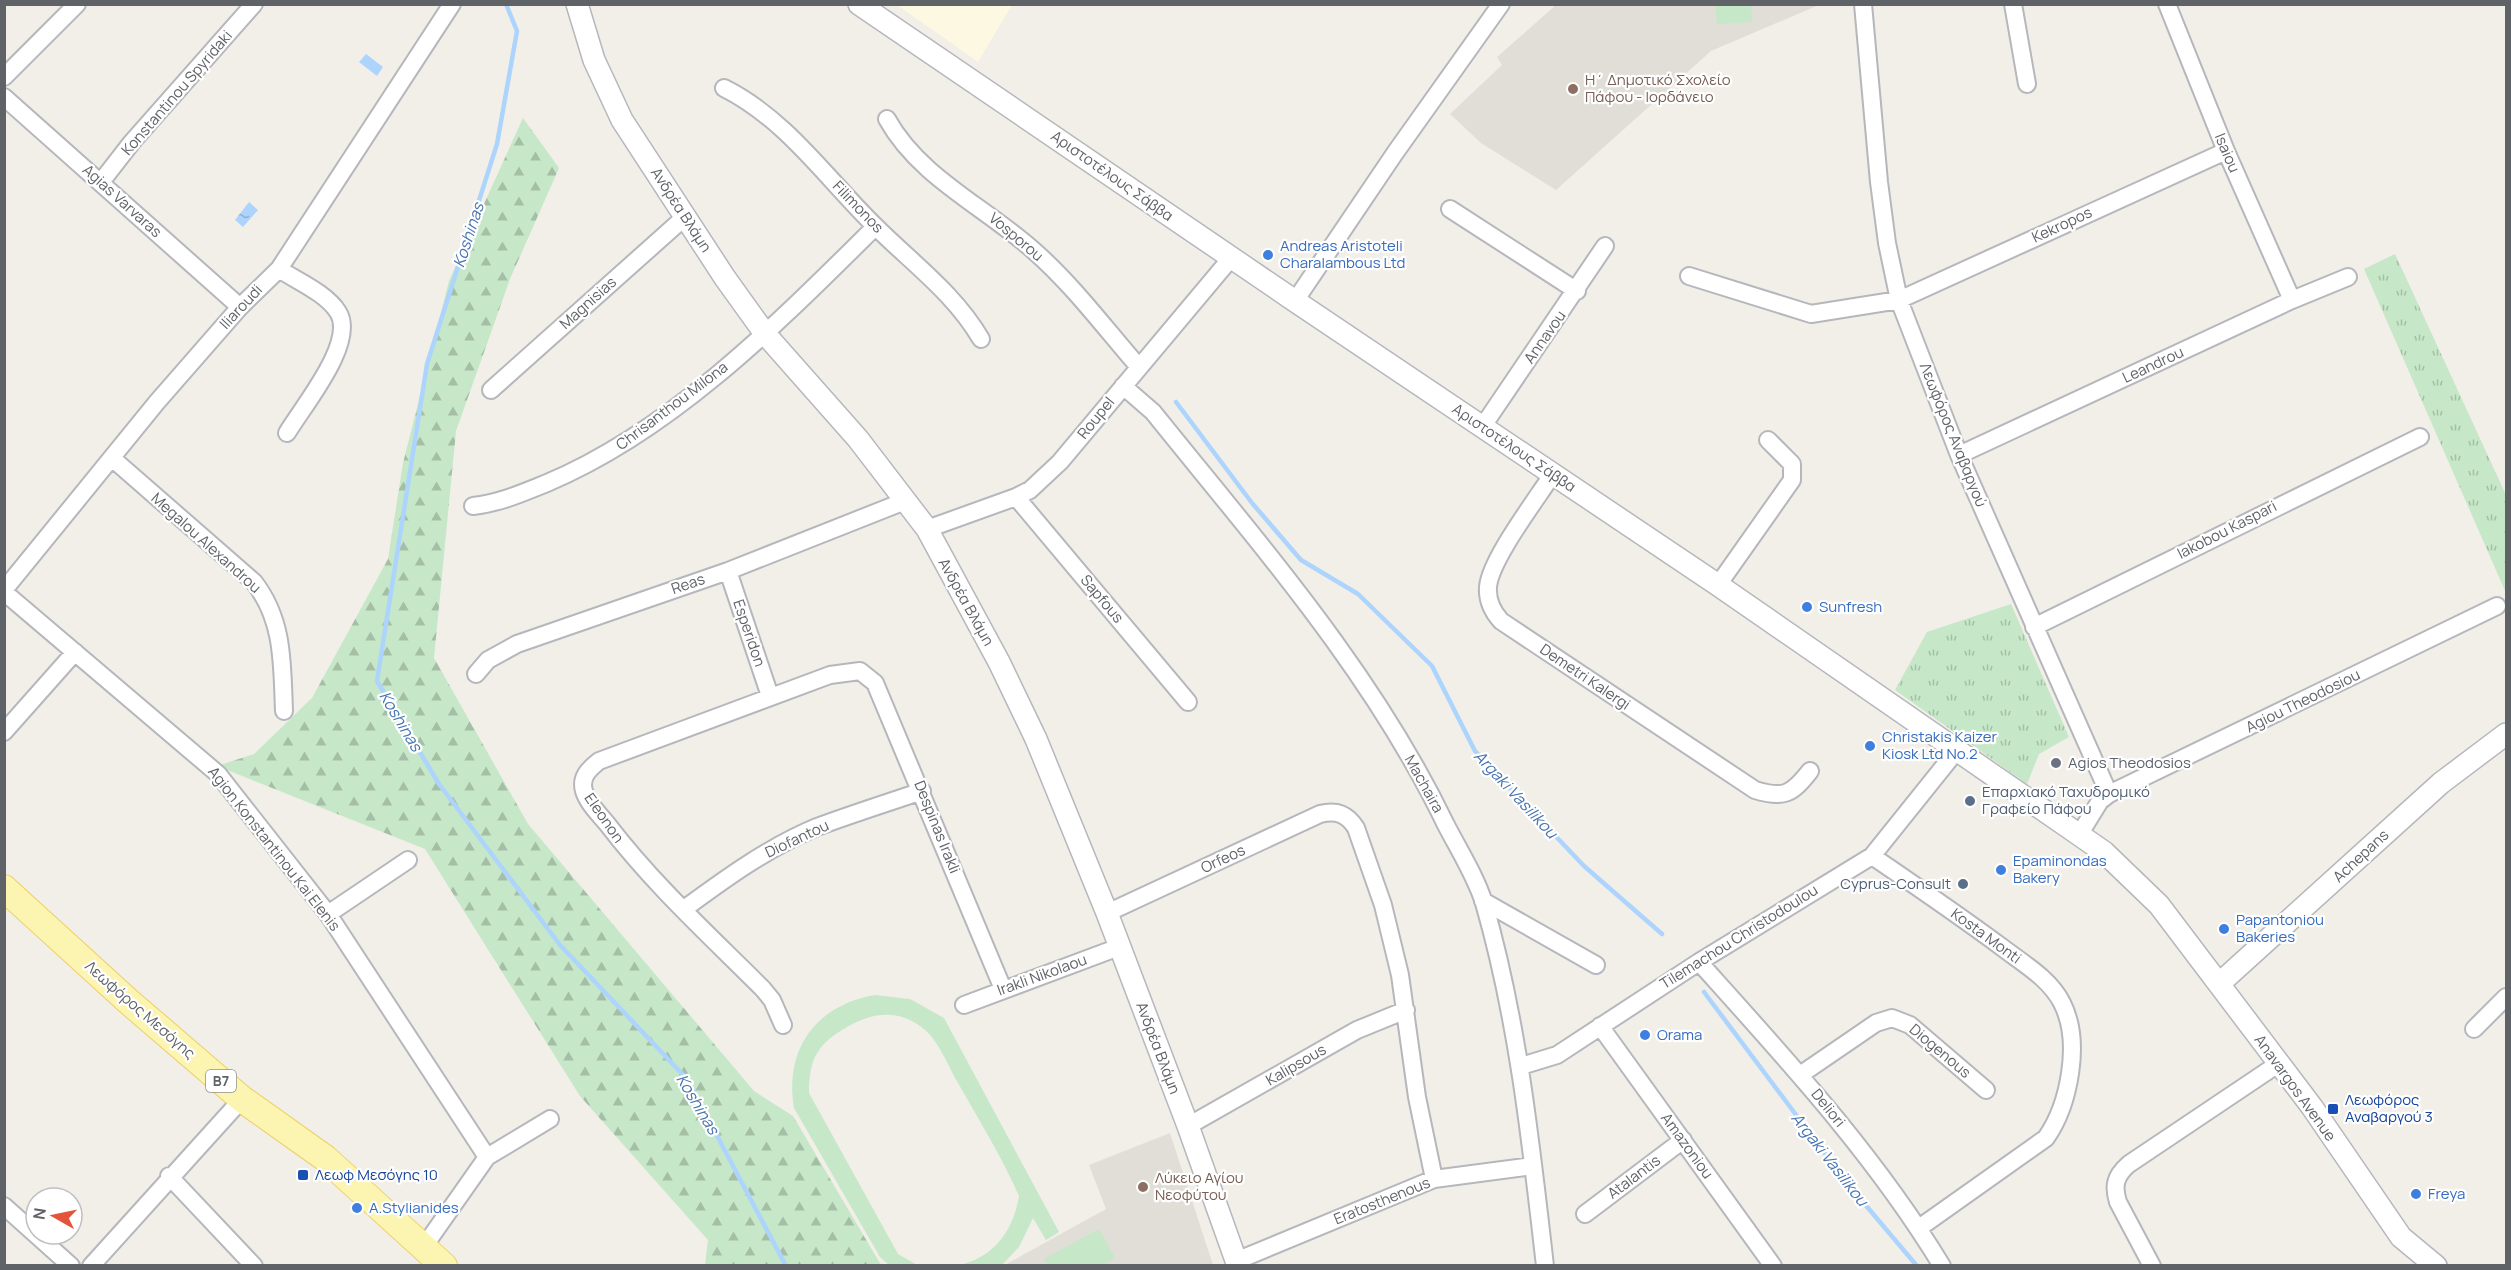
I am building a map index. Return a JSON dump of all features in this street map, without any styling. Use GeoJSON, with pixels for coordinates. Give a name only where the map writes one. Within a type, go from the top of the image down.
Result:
{"type":"FeatureCollection","features":[{"type":"Feature","properties":{"kind":"main road","name":"Λεωφόρος Μεσόγης"},"geometry":{"type":"LineString","coordinates":[[4,888],[128,1001],[242,1099],[325,1158],[444,1266]]}},
{"type":"Feature","properties":{"kind":"street"},"geometry":{"type":"LineString","coordinates":[[4,77],[77,4]]}},
{"type":"Feature","properties":{"kind":"street","name":"Konstantinou Spyridaki"},"geometry":{"type":"LineString","coordinates":[[101,182],[132,142],[254,4]]}},
{"type":"Feature","properties":{"kind":"street","name":"Iliaroudi"},"geometry":{"type":"LineString","coordinates":[[4,591],[157,402],[240,307],[279,268],[452,4]]}},
{"type":"Feature","properties":{"kind":"street","name":"Ανδρέα Βλάμη"},"geometry":{"type":"LineString","coordinates":[[577,4],[594,60],[622,120],[725,278],[766,335],[858,439],[927,529],[999,662],[1036,739],[1107,914],[1188,1126],[1237,1263]]}},
{"type":"Feature","properties":{"kind":"street","name":"Αριστοτέλους Σάββα"},"geometry":{"type":"LineString","coordinates":[[860,4],[1295,302],[1718,585],[1957,750],[2079,835],[2124,870],[2159,905]]}},
{"type":"Feature","properties":{"kind":"street"},"geometry":{"type":"LineString","coordinates":[[1295,302],[1395,153],[1501,4]]}},
{"type":"Feature","properties":{"kind":"street","name":"Λεωφόρος Αναβαργού"},"geometry":{"type":"LineString","coordinates":[[1863,4],[1880,192],[1899,300],[1959,455],[2109,794]]}},
{"type":"Feature","properties":{"kind":"street"},"geometry":{"type":"LineString","coordinates":[[2013,4],[2027,84]]}},
{"type":"Feature","properties":{"kind":"street","name":"Isaiou"},"geometry":{"type":"LineString","coordinates":[[2167,4],[2226,151],[2292,300]]}},
{"type":"Feature","properties":{"kind":"street","name":"Filimonos"},"geometry":{"type":"LineString","coordinates":[[724,88],[767,114],[875,226],[951,296],[981,339]]}},
{"type":"Feature","properties":{"kind":"street","name":"Agias Varvaras"},"geometry":{"type":"LineString","coordinates":[[4,97],[240,307]]}},
{"type":"Feature","properties":{"kind":"street","name":"Vosporou"},"geometry":{"type":"LineString","coordinates":[[887,119],[898,140],[914,158],[1035,251],[1138,366]]}},
{"type":"Feature","properties":{"kind":"street","name":"Kekropos"},"geometry":{"type":"LineString","coordinates":[[1689,276],[1811,314],[1899,300],[2226,151]]}},
{"type":"Feature","properties":{"kind":"street"},"geometry":{"type":"LineString","coordinates":[[1450,209],[1577,291]]}},
{"type":"Feature","properties":{"kind":"street","name":"Magnisias"},"geometry":{"type":"LineString","coordinates":[[491,390],[686,216]]}},
{"type":"Feature","properties":{"kind":"street","name":"Chrisanthou Milona"},"geometry":{"type":"LineString","coordinates":[[473,506],[508,499],[600,459],[629,441],[766,335],[875,226]]}},
{"type":"Feature","properties":{"kind":"street","name":"Annavou"},"geometry":{"type":"LineString","coordinates":[[1483,426],[1577,291],[1605,246]]}},
{"type":"Feature","properties":{"kind":"street","name":"Roupel"},"geometry":{"type":"LineString","coordinates":[[927,529],[1017,497],[1030,490],[1060,462],[1138,366],[1231,258]]}},
{"type":"Feature","properties":{"kind":"street"},"geometry":{"type":"LineString","coordinates":[[279,268],[329,302],[343,322],[339,348],[287,433]]}},
{"type":"Feature","properties":{"kind":"street","name":"Leandrou"},"geometry":{"type":"LineString","coordinates":[[1959,455],[2292,300],[2348,277]]}},
{"type":"Feature","properties":{"kind":"street","name":"Machaira"},"geometry":{"type":"LineString","coordinates":[[1123,386],[1153,412],[1312,608],[1363,679],[1428,787],[1483,901],[1521,1066],[1545,1266]]}},
{"type":"Feature","properties":{"kind":"street","name":"Iakobou Kaspari"},"geometry":{"type":"LineString","coordinates":[[2034,627],[2421,437]]}},
{"type":"Feature","properties":{"kind":"street"},"geometry":{"type":"LineString","coordinates":[[1718,585],[1792,480],[1792,464],[1768,440]]}},
{"type":"Feature","properties":{"kind":"street","name":"Megalou Alexandrou"},"geometry":{"type":"LineString","coordinates":[[113,459],[254,582],[267,600],[282,645],[284,711]]}},
{"type":"Feature","properties":{"kind":"street","name":"Demetri Kalergi"},"geometry":{"type":"LineString","coordinates":[[1552,475],[1494,567],[1488,586],[1493,612],[1501,621],[1755,790],[1767,794],[1788,793],[1797,789],[1810,771]]}},
{"type":"Feature","properties":{"kind":"street","name":"Sapfous"},"geometry":{"type":"LineString","coordinates":[[1017,497],[1188,702]]}},
{"type":"Feature","properties":{"kind":"street","name":"Reas"},"geometry":{"type":"LineString","coordinates":[[476,674],[488,660],[517,644],[728,570],[905,501]]}},
{"type":"Feature","properties":{"kind":"street","name":"Esperidon"},"geometry":{"type":"LineString","coordinates":[[728,570],[770,696]]}},
{"type":"Feature","properties":{"kind":"street","name":"Agion Konstantinou Kai Elenis"},"geometry":{"type":"LineString","coordinates":[[4,591],[218,774],[328,914],[487,1157]]}},
{"type":"Feature","properties":{"kind":"street","name":"Agiou Theodosiou"},"geometry":{"type":"LineString","coordinates":[[2109,794],[2497,606]]}},
{"type":"Feature","properties":{"kind":"street"},"geometry":{"type":"LineString","coordinates":[[4,732],[75,652]]}},
{"type":"Feature","properties":{"kind":"street","name":"Eleonon"},"geometry":{"type":"LineString","coordinates":[[783,1025],[772,1000],[763,989],[624,847],[584,791],[585,775],[599,761],[770,696],[830,675],[860,671]]}},
{"type":"Feature","properties":{"kind":"street","name":"Despinas Irakli"},"geometry":{"type":"LineString","coordinates":[[860,671],[875,682],[1003,989]]}},
{"type":"Feature","properties":{"kind":"street","name":"Achepans"},"geometry":{"type":"LineString","coordinates":[[2220,983],[2441,783],[2506,734]]}},
{"type":"Feature","properties":{"kind":"street","name":"Tilemachou Christodoulou"},"geometry":{"type":"LineString","coordinates":[[1521,1066],[1557,1055],[1699,962],[1872,856],[1957,750]]}},
{"type":"Feature","properties":{"kind":"street","name":"Diofantou"},"geometry":{"type":"LineString","coordinates":[[684,909],[747,864],[788,841],[817,828],[922,791]]}},
{"type":"Feature","properties":{"kind":"street"},"geometry":{"type":"LineString","coordinates":[[2079,835],[2100,801],[2109,794]]}},
{"type":"Feature","properties":{"kind":"street","name":"Orfeos"},"geometry":{"type":"LineString","coordinates":[[1107,914],[1320,814],[1340,813],[1350,819],[1356,828],[1383,905],[1406,1010]]}},
{"type":"Feature","properties":{"kind":"street","name":"Kosta Monti"},"geometry":{"type":"LineString","coordinates":[[1872,856],[2040,976],[2063,1004],[2070,1034],[2072,1063],[2067,1094],[2058,1120],[2046,1138],[2028,1153],[1919,1228]]}},
{"type":"Feature","properties":{"kind":"street"},"geometry":{"type":"LineString","coordinates":[[328,914],[408,860]]}},
{"type":"Feature","properties":{"kind":"street"},"geometry":{"type":"LineString","coordinates":[[1483,901],[1596,965]]}},
{"type":"Feature","properties":{"kind":"street","name":"Anavargos Avenue"},"geometry":{"type":"LineString","coordinates":[[2159,905],[2312,1107],[2400,1237],[2436,1266]]}},
{"type":"Feature","properties":{"kind":"street","name":"Irakli Nikolaou"},"geometry":{"type":"LineString","coordinates":[[964,1005],[1119,947]]}},
{"type":"Feature","properties":{"kind":"street","name":"Deliori"},"geometry":{"type":"LineString","coordinates":[[1699,962],[1800,1075],[1883,1175],[1942,1266]]}},
{"type":"Feature","properties":{"kind":"street"},"geometry":{"type":"LineString","coordinates":[[2474,1029],[2506,997]]}},
{"type":"Feature","properties":{"kind":"street"},"geometry":{"type":"LineString","coordinates":[[1406,1010],[1417,1096],[1434,1179]]}},
{"type":"Feature","properties":{"kind":"street","name":"Kalipsous"},"geometry":{"type":"LineString","coordinates":[[1188,1126],[1357,1030],[1406,1010]]}},
{"type":"Feature","properties":{"kind":"street","name":"Diogenous"},"geometry":{"type":"LineString","coordinates":[[1800,1075],[1876,1023],[1892,1018],[1910,1025],[1986,1090]]}},
{"type":"Feature","properties":{"kind":"street","name":"Amazoniou"},"geometry":{"type":"LineString","coordinates":[[1600,1026],[1773,1266]]}},
{"type":"Feature","properties":{"kind":"street"},"geometry":{"type":"LineString","coordinates":[[2152,1266],[2118,1202],[2115,1192],[2117,1176],[2129,1164],[2278,1064]]}},
{"type":"Feature","properties":{"kind":"street"},"geometry":{"type":"LineString","coordinates":[[91,1266],[169,1176],[242,1099]]}},
{"type":"Feature","properties":{"kind":"street"},"geometry":{"type":"LineString","coordinates":[[423,1248],[487,1157],[550,1119]]}},
{"type":"Feature","properties":{"kind":"street","name":"Atalantis"},"geometry":{"type":"LineString","coordinates":[[1585,1214],[1683,1140]]}},
{"type":"Feature","properties":{"kind":"street","name":"Eratosthenous"},"geometry":{"type":"LineString","coordinates":[[1237,1263],[1434,1179],[1533,1166]]}},
{"type":"Feature","properties":{"kind":"street"},"geometry":{"type":"LineString","coordinates":[[169,1176],[254,1266]]}},
{"type":"Feature","properties":{"kind":"street"},"geometry":{"type":"LineString","coordinates":[[4,1206],[71,1266]]}},
{"type":"Feature","properties":{"kind":"shaded area"},"geometry":{"type":"Polygon","coordinates":[[[1012,4],[978,62],[897,5],[1012,4]]]}},
{"type":"Feature","properties":{"kind":"shaded area","name":"Η΄ Δημοτικό Σχολείο Πάφου - Ιορδάνειο"},"geometry":{"type":"Polygon","coordinates":[[[1556,5],[1819,5],[1711,51],[1556,190],[1481,143],[1450,114],[1502,65],[1497,57],[1556,5]]]}},
{"type":"Feature","properties":{"kind":"shaded area","name":"Λύκειο Αγίου Νεοφύτου"},"geometry":{"type":"Polygon","coordinates":[[[1170,1133],[1213,1265],[1003,1266],[1106,1209],[1089,1165],[1170,1133]]]}},
{"type":"Feature","properties":{"kind":"green space"},"geometry":{"type":"Polygon","coordinates":[[[1715,5],[1751,5],[1752,22],[1717,24],[1715,5]]]}},
{"type":"Feature","properties":{"kind":"green space"},"geometry":{"type":"Polygon","coordinates":[[[523,118],[559,168],[510,279],[456,431],[434,658],[528,824],[754,1091],[793,1116],[881,1265],[705,1265],[708,1240],[580,1096],[425,849],[217,766],[254,754],[312,698],[388,559],[403,463],[449,281],[523,118]]]}},
{"type":"Feature","properties":{"kind":"green space"},"geometry":{"type":"Polygon","coordinates":[[[2395,254],[2506,495],[2506,593],[2364,269],[2395,254]]]}},
{"type":"Feature","properties":{"kind":"green space"},"geometry":{"type":"Polygon","coordinates":[[[2011,604],[2069,737],[2039,754],[2027,784],[1895,690],[1927,632],[2011,604]]]}},
{"type":"Feature","properties":{"kind":"green space"},"geometry":{"type":"Polygon","coordinates":[[[875,995],[910,999],[944,1018],[1059,1232],[1046,1240],[1033,1218],[1019,1247],[1003,1264],[960,1265],[983,1255],[1000,1240],[1012,1220],[1019,1196],[998,1153],[932,1037],[920,1026],[902,1017],[875,1016],[847,1027],[822,1046],[813,1062],[809,1093],[898,1254],[917,1265],[889,1265],[880,1257],[794,1108],[792,1086],[794,1066],[800,1049],[809,1033],[821,1019],[836,1008],[854,1000],[875,995]]]}},
{"type":"Feature","properties":{"kind":"green space"},"geometry":{"type":"Polygon","coordinates":[[[1099,1229],[1115,1258],[1102,1265],[1047,1265],[1044,1259],[1099,1229]]]}},
{"type":"Feature","properties":{"kind":"water"},"geometry":{"type":"Polygon","coordinates":[[[366,54],[383,67],[377,76],[359,62],[366,54]]]}},
{"type":"Feature","properties":{"kind":"water"},"geometry":{"type":"Polygon","coordinates":[[[249,202],[258,210],[243,227],[235,220],[249,202]]]}},
{"type":"Feature","properties":{"kind":"waterway","name":"Koshinas"},"geometry":{"type":"LineString","coordinates":[[506,4],[517,31],[497,144],[427,364],[377,681],[439,784],[560,945],[687,1079],[786,1266]]}},
{"type":"Feature","properties":{"kind":"waterway","name":"Argaki Vasilikou"},"geometry":{"type":"LineString","coordinates":[[1176,402],[1252,503],[1301,560],[1358,594],[1432,666],[1475,751],[1584,866],[1662,934]]}},
{"type":"Feature","properties":{"kind":"waterway","name":"Argaki Vasilikou"},"geometry":{"type":"LineString","coordinates":[[1704,992],[1847,1183],[1917,1266]]}},
{"type":"Feature","properties":{"kind":"place","name":"Η΄ Δημοτικό Σχολείο Πάφου - Ιορδάνειο"},"geometry":{"type":"Point","coordinates":[1573,89]}},
{"type":"Feature","properties":{"kind":"place","name":"Andreas Aristoteli Charalambous Ltd"},"geometry":{"type":"Point","coordinates":[1268,255]}},
{"type":"Feature","properties":{"kind":"place","name":"Sunfresh"},"geometry":{"type":"Point","coordinates":[1807,607]}},
{"type":"Feature","properties":{"kind":"place","name":"Christakis Kaizer Kiosk Ltd No.2"},"geometry":{"type":"Point","coordinates":[1870,746]}},
{"type":"Feature","properties":{"kind":"place","name":"Agios Theodosios"},"geometry":{"type":"Point","coordinates":[2056,763]}},
{"type":"Feature","properties":{"kind":"place","name":"Επαρχιακό Ταχυδρομικό Γραφείο Πάφου"},"geometry":{"type":"Point","coordinates":[1970,801]}},
{"type":"Feature","properties":{"kind":"place","name":"Epaminondas Bakery"},"geometry":{"type":"Point","coordinates":[2001,870]}},
{"type":"Feature","properties":{"kind":"place","name":"Cyprus-Consult"},"geometry":{"type":"Point","coordinates":[1963,884]}},
{"type":"Feature","properties":{"kind":"place","name":"Papantoniou Bakeries"},"geometry":{"type":"Point","coordinates":[2224,929]}},
{"type":"Feature","properties":{"kind":"place","name":"Orama"},"geometry":{"type":"Point","coordinates":[1645,1035]}},
{"type":"Feature","properties":{"kind":"place","name":"Λεωφόρος Αναβαργού 3"},"geometry":{"type":"Point","coordinates":[2333,1109]}},
{"type":"Feature","properties":{"kind":"place","name":"Λεωφ Μεσόγης 10"},"geometry":{"type":"Point","coordinates":[303,1175]}},
{"type":"Feature","properties":{"kind":"place","name":"Λύκειο Αγίου Νεοφύτου"},"geometry":{"type":"Point","coordinates":[1143,1187]}},
{"type":"Feature","properties":{"kind":"place","name":"Freya"},"geometry":{"type":"Point","coordinates":[2416,1194]}},
{"type":"Feature","properties":{"kind":"place","name":"A.Stylianides"},"geometry":{"type":"Point","coordinates":[357,1208]}}]}
